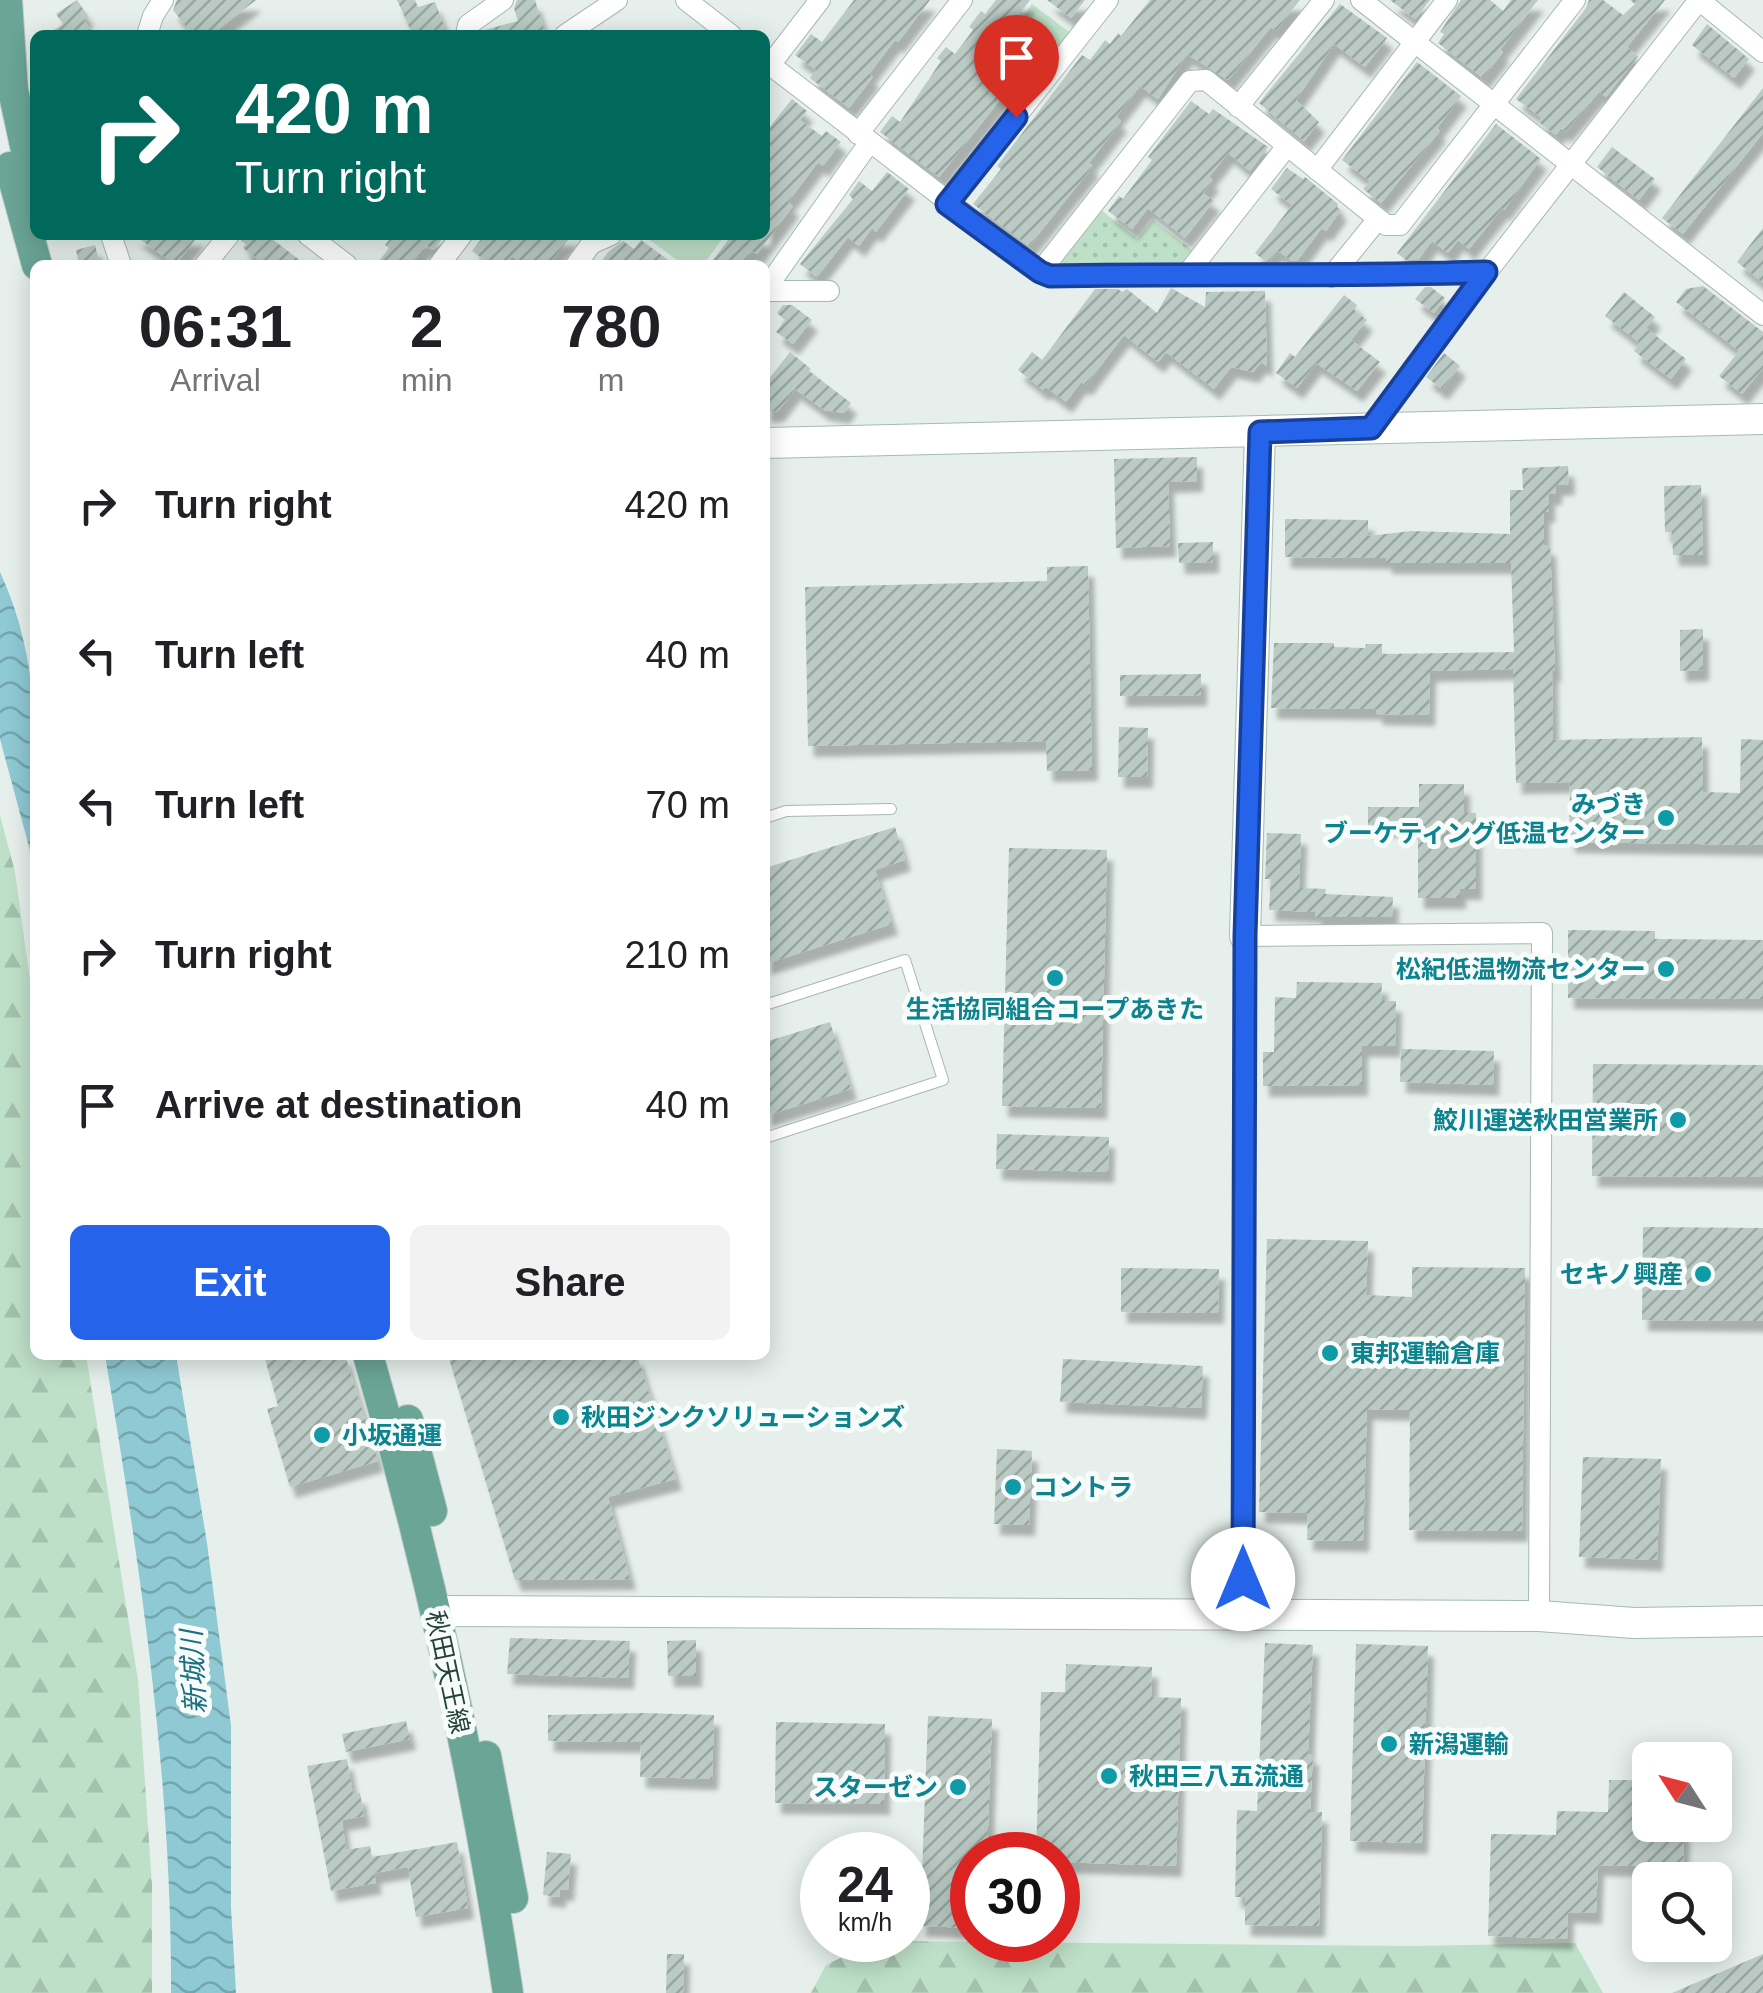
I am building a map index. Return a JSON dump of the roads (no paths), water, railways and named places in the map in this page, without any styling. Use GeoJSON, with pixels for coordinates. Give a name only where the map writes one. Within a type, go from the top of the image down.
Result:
{"type":"FeatureCollection","features":[{"type":"Feature","properties":{"kind":"main road"},"geometry":{"type":"LineString","coordinates":[[7,0],[12,90],[30,170]]}},
{"type":"Feature","properties":{"kind":"main road"},"geometry":{"type":"LineString","coordinates":[[0,118],[30,216]]}},
{"type":"Feature","properties":{"kind":"main road","name":"秋田天王線"},"geometry":{"type":"LineString","coordinates":[[369,1360],[445,1612],[500,1818],[530,1993]]}},
{"type":"Feature","properties":{"kind":"main road","name":"秋田天王線"},"geometry":{"type":"LineString","coordinates":[[390,1360],[421,1464],[508,1993]]}},
{"type":"Feature","properties":{"kind":"street"},"geometry":{"type":"LineString","coordinates":[[149,30],[164,0]]}},
{"type":"Feature","properties":{"kind":"street"},"geometry":{"type":"LineString","coordinates":[[467,30],[468,25],[503,0]]}},
{"type":"Feature","properties":{"kind":"street"},"geometry":{"type":"LineString","coordinates":[[572,30],[617,0]]}},
{"type":"Feature","properties":{"kind":"street"},"geometry":{"type":"LineString","coordinates":[[686,0],[725,30]]}},
{"type":"Feature","properties":{"kind":"street"},"geometry":{"type":"LineString","coordinates":[[770,59],[820,0]]}},
{"type":"Feature","properties":{"kind":"street"},"geometry":{"type":"LineString","coordinates":[[770,283],[863,139],[962,0]]}},
{"type":"Feature","properties":{"kind":"street"},"geometry":{"type":"LineString","coordinates":[[947,204],[1108,0]]}},
{"type":"Feature","properties":{"kind":"street"},"geometry":{"type":"LineString","coordinates":[[1238,107],[1324,0]]}},
{"type":"Feature","properties":{"kind":"street"},"geometry":{"type":"LineString","coordinates":[[1361,0],[1763,315]]}},
{"type":"Feature","properties":{"kind":"street"},"geometry":{"type":"LineString","coordinates":[[1316,170],[1447,0]]}},
{"type":"Feature","properties":{"kind":"street"},"geometry":{"type":"LineString","coordinates":[[1040,272],[1190,81],[1206,80],[1386,225],[1400,225],[1575,0]]}},
{"type":"Feature","properties":{"kind":"street"},"geometry":{"type":"LineString","coordinates":[[1371,428],[1486,272],[1699,0],[1763,52]]}},
{"type":"Feature","properties":{"kind":"street"},"geometry":{"type":"LineString","coordinates":[[770,65],[947,204],[1050,276],[1331,277],[1486,272]]}},
{"type":"Feature","properties":{"kind":"street"},"geometry":{"type":"LineString","coordinates":[[1187,274],[1287,146]]}},
{"type":"Feature","properties":{"kind":"street"},"geometry":{"type":"LineString","coordinates":[[1331,277],[1378,219]]}},
{"type":"Feature","properties":{"kind":"street"},"geometry":{"type":"LineString","coordinates":[[209,260],[224,240]]}},
{"type":"Feature","properties":{"kind":"street"},"geometry":{"type":"LineString","coordinates":[[314,240],[340,260]]}},
{"type":"Feature","properties":{"kind":"street"},"geometry":{"type":"LineString","coordinates":[[443,260],[458,240]]}},
{"type":"Feature","properties":{"kind":"street"},"geometry":{"type":"LineString","coordinates":[[580,260],[591,244],[600,240]]}},
{"type":"Feature","properties":{"kind":"street"},"geometry":{"type":"LineString","coordinates":[[770,291],[829,291]]}},
{"type":"Feature","properties":{"kind":"street"},"geometry":{"type":"LineString","coordinates":[[770,443],[1763,418]]}},
{"type":"Feature","properties":{"kind":"street"},"geometry":{"type":"LineString","coordinates":[[1243,1617],[1245,936],[1260,432]]}},
{"type":"Feature","properties":{"kind":"street"},"geometry":{"type":"LineString","coordinates":[[1245,936],[1542,933],[1539,1616]]}},
{"type":"Feature","properties":{"kind":"street"},"geometry":{"type":"LineString","coordinates":[[445,1612],[1539,1616],[1634,1623],[1763,1621]]}},
{"type":"Feature","properties":{"kind":"lane"},"geometry":{"type":"LineString","coordinates":[[770,817],[786,812],[891,809]]}},
{"type":"Feature","properties":{"kind":"lane"},"geometry":{"type":"LineString","coordinates":[[770,1003],[904,960],[942,1080],[770,1136]]}},
{"type":"Feature","properties":{"kind":"water"},"geometry":{"type":"Polygon","coordinates":[[[0,572],[14,608],[30,676],[30,850],[0,739],[0,572]]]}},
{"type":"Feature","properties":{"kind":"water","name":"新城川"},"geometry":{"type":"Polygon","coordinates":[[[106,1360],[177,1360],[207,1543],[231,1726],[231,1907],[236,1993],[171,1993],[160,1753],[106,1360]]]}},
{"type":"Feature","properties":{"kind":"place","name":"みづき ブーケティング低温センター"},"geometry":{"type":"Point","coordinates":[1666,818]}},
{"type":"Feature","properties":{"kind":"place","name":"松紀低温物流センター"},"geometry":{"type":"Point","coordinates":[1666,969]}},
{"type":"Feature","properties":{"kind":"place","name":"生活協同組合コープあきた"},"geometry":{"type":"Point","coordinates":[1055,978]}},
{"type":"Feature","properties":{"kind":"place","name":"鮫川運送秋田営業所"},"geometry":{"type":"Point","coordinates":[1678,1120]}},
{"type":"Feature","properties":{"kind":"place","name":"セキノ興産"},"geometry":{"type":"Point","coordinates":[1703,1274]}},
{"type":"Feature","properties":{"kind":"place","name":"東邦運輸倉庫"},"geometry":{"type":"Point","coordinates":[1330,1353]}},
{"type":"Feature","properties":{"kind":"place","name":"秋田ジンクソリューションズ"},"geometry":{"type":"Point","coordinates":[561,1417]}},
{"type":"Feature","properties":{"kind":"place","name":"小坂通運"},"geometry":{"type":"Point","coordinates":[322,1435]}},
{"type":"Feature","properties":{"kind":"place","name":"コントラ"},"geometry":{"type":"Point","coordinates":[1013,1487]}},
{"type":"Feature","properties":{"kind":"place","name":"新潟運輸"},"geometry":{"type":"Point","coordinates":[1389,1744]}},
{"type":"Feature","properties":{"kind":"place","name":"秋田三八五流通"},"geometry":{"type":"Point","coordinates":[1109,1776]}},
{"type":"Feature","properties":{"kind":"place","name":"スターゼン"},"geometry":{"type":"Point","coordinates":[958,1787]}}]}
